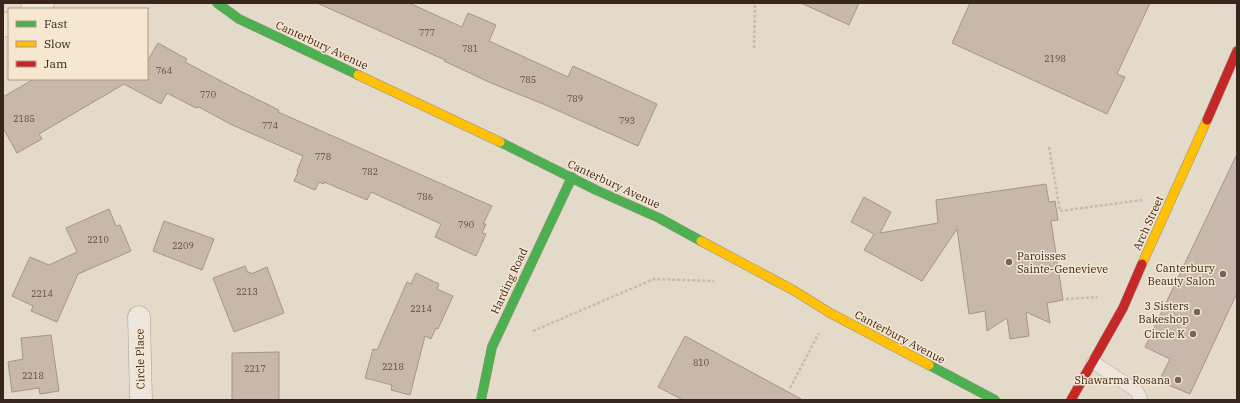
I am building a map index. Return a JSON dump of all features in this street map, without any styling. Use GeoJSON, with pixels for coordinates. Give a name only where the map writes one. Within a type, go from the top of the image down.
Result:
{"type":"FeatureCollection","features":[{"type":"Feature","properties":{"kind":"street"},"geometry":{"type":"LineString","coordinates":[[34,8],[43,3]]}},
{"type":"Feature","properties":{"kind":"street","name":"Canterbury Avenue"},"geometry":{"type":"LineString","coordinates":[[217,3],[239,19],[572,177],[596,190],[659,218],[793,290],[830,313],[995,400]]}},
{"type":"Feature","properties":{"kind":"street","name":"Arch Street"},"geometry":{"type":"LineString","coordinates":[[1071,400],[1123,308],[1237,51]]}},
{"type":"Feature","properties":{"kind":"street","name":"Harding Road"},"geometry":{"type":"LineString","coordinates":[[481,400],[492,347],[572,177]]}},
{"type":"Feature","properties":{"kind":"street","name":"Circle Place"},"geometry":{"type":"LineString","coordinates":[[139,317],[141,400]]}},
{"type":"Feature","properties":{"kind":"lane"},"geometry":{"type":"LineString","coordinates":[[1093,362],[1137,391],[1141,400]]}},
{"type":"Feature","properties":{"kind":"path"},"geometry":{"type":"LineString","coordinates":[[754,48],[755,3]]}},
{"type":"Feature","properties":{"kind":"path"},"geometry":{"type":"LineString","coordinates":[[1049,147],[1060,211],[1142,200]]}},
{"type":"Feature","properties":{"kind":"path"},"geometry":{"type":"LineString","coordinates":[[533,332],[654,279],[714,281]]}},
{"type":"Feature","properties":{"kind":"path"},"geometry":{"type":"LineString","coordinates":[[1066,299],[1098,296]]}},
{"type":"Feature","properties":{"kind":"path"},"geometry":{"type":"LineString","coordinates":[[790,388],[830,313]]}},
{"type":"Feature","properties":{"kind":"building"},"geometry":{"type":"Polygon","coordinates":[[[317,3],[409,3],[462,27],[468,13],[496,25],[489,41],[568,77],[573,66],[657,104],[638,146],[491,83],[444,61],[445,60],[317,3]]]}},
{"type":"Feature","properties":{"kind":"building"},"geometry":{"type":"Polygon","coordinates":[[[801,3],[859,3],[849,25],[801,3]]]}},
{"type":"Feature","properties":{"kind":"building"},"geometry":{"type":"Polygon","coordinates":[[[970,3],[1150,3],[1117,74],[1125,77],[1107,114],[952,43],[970,3]]]}},
{"type":"Feature","properties":{"kind":"building"},"geometry":{"type":"Polygon","coordinates":[[[158,43],[187,59],[185,62],[279,110],[278,112],[492,206],[483,224],[486,224],[482,233],[486,234],[476,256],[435,237],[441,224],[371,192],[367,200],[324,182],[324,184],[319,182],[315,190],[294,181],[303,156],[230,124],[199,107],[196,108],[167,93],[161,104],[124,84],[39,134],[42,139],[17,153],[3,128],[3,97],[32,80],[148,80],[148,60],[158,43]]]}},
{"type":"Feature","properties":{"kind":"building"},"geometry":{"type":"Polygon","coordinates":[[[1237,154],[1237,293],[1190,394],[1159,381],[1170,359],[1145,347],[1237,154]]]}},
{"type":"Feature","properties":{"kind":"building","name":"Paroisses Sainte-Genevieve"},"geometry":{"type":"Polygon","coordinates":[[[1046,184],[1049,202],[1055,201],[1058,220],[1051,221],[1063,300],[1047,303],[1050,323],[1026,312],[1029,336],[1010,339],[1007,318],[987,331],[985,311],[969,314],[957,229],[922,281],[864,250],[874,234],[851,222],[864,197],[891,212],[880,233],[938,223],[936,200],[1046,184]]]}},
{"type":"Feature","properties":{"kind":"building"},"geometry":{"type":"Polygon","coordinates":[[[109,209],[116,226],[120,225],[131,251],[78,274],[57,322],[31,311],[33,306],[12,296],[30,257],[49,265],[77,252],[66,228],[109,209]]]}},
{"type":"Feature","properties":{"kind":"building"},"geometry":{"type":"Polygon","coordinates":[[[164,221],[214,239],[202,270],[153,251],[164,221]]]}},
{"type":"Feature","properties":{"kind":"building"},"geometry":{"type":"Polygon","coordinates":[[[245,266],[248,273],[250,272],[251,274],[267,267],[284,313],[234,332],[213,278],[245,266]]]}},
{"type":"Feature","properties":{"kind":"building"},"geometry":{"type":"Polygon","coordinates":[[[416,273],[439,284],[437,289],[453,296],[438,329],[436,328],[431,339],[425,336],[410,395],[391,390],[392,385],[365,378],[373,349],[377,350],[407,282],[411,284],[416,273]]]}},
{"type":"Feature","properties":{"kind":"building"},"geometry":{"type":"Polygon","coordinates":[[[51,335],[59,391],[40,394],[39,388],[12,392],[8,362],[23,359],[21,338],[51,335]]]}},
{"type":"Feature","properties":{"kind":"building"},"geometry":{"type":"Polygon","coordinates":[[[685,336],[803,400],[683,400],[658,387],[685,336]]]}},
{"type":"Feature","properties":{"kind":"building"},"geometry":{"type":"Polygon","coordinates":[[[279,352],[279,400],[232,400],[232,353],[279,352]]]}},
{"type":"Feature","properties":{"kind":"traffic: fast"},"geometry":{"type":"LineString","coordinates":[[217,3],[239,19],[358,75]]}},
{"type":"Feature","properties":{"kind":"traffic: fast"},"geometry":{"type":"LineString","coordinates":[[500,142],[596,190],[659,218],[701,241]]}},
{"type":"Feature","properties":{"kind":"traffic: fast"},"geometry":{"type":"LineString","coordinates":[[481,400],[492,347],[572,177]]}},
{"type":"Feature","properties":{"kind":"traffic: fast"},"geometry":{"type":"LineString","coordinates":[[929,365],[995,400]]}},
{"type":"Feature","properties":{"kind":"traffic: slow"},"geometry":{"type":"LineString","coordinates":[[358,75],[500,142]]}},
{"type":"Feature","properties":{"kind":"traffic: slow"},"geometry":{"type":"LineString","coordinates":[[1142,264],[1207,120]]}},
{"type":"Feature","properties":{"kind":"traffic: slow"},"geometry":{"type":"LineString","coordinates":[[701,241],[793,290],[830,313],[929,365]]}},
{"type":"Feature","properties":{"kind":"traffic: jam"},"geometry":{"type":"LineString","coordinates":[[1207,120],[1237,51]]}},
{"type":"Feature","properties":{"kind":"traffic: jam"},"geometry":{"type":"LineString","coordinates":[[1071,400],[1123,308],[1142,264]]}},
{"type":"Feature","properties":{"kind":"place","name":"Paroisses Sainte-Genevieve"},"geometry":{"type":"Point","coordinates":[1009,262]}},
{"type":"Feature","properties":{"kind":"place","name":"Canterbury Beauty Salon"},"geometry":{"type":"Point","coordinates":[1223,274]}},
{"type":"Feature","properties":{"kind":"place","name":"3 Sisters Bakeshop"},"geometry":{"type":"Point","coordinates":[1197,312]}},
{"type":"Feature","properties":{"kind":"place","name":"Circle K"},"geometry":{"type":"Point","coordinates":[1193,334]}},
{"type":"Feature","properties":{"kind":"place","name":"Shawarma Rosana"},"geometry":{"type":"Point","coordinates":[1178,380]}}]}
